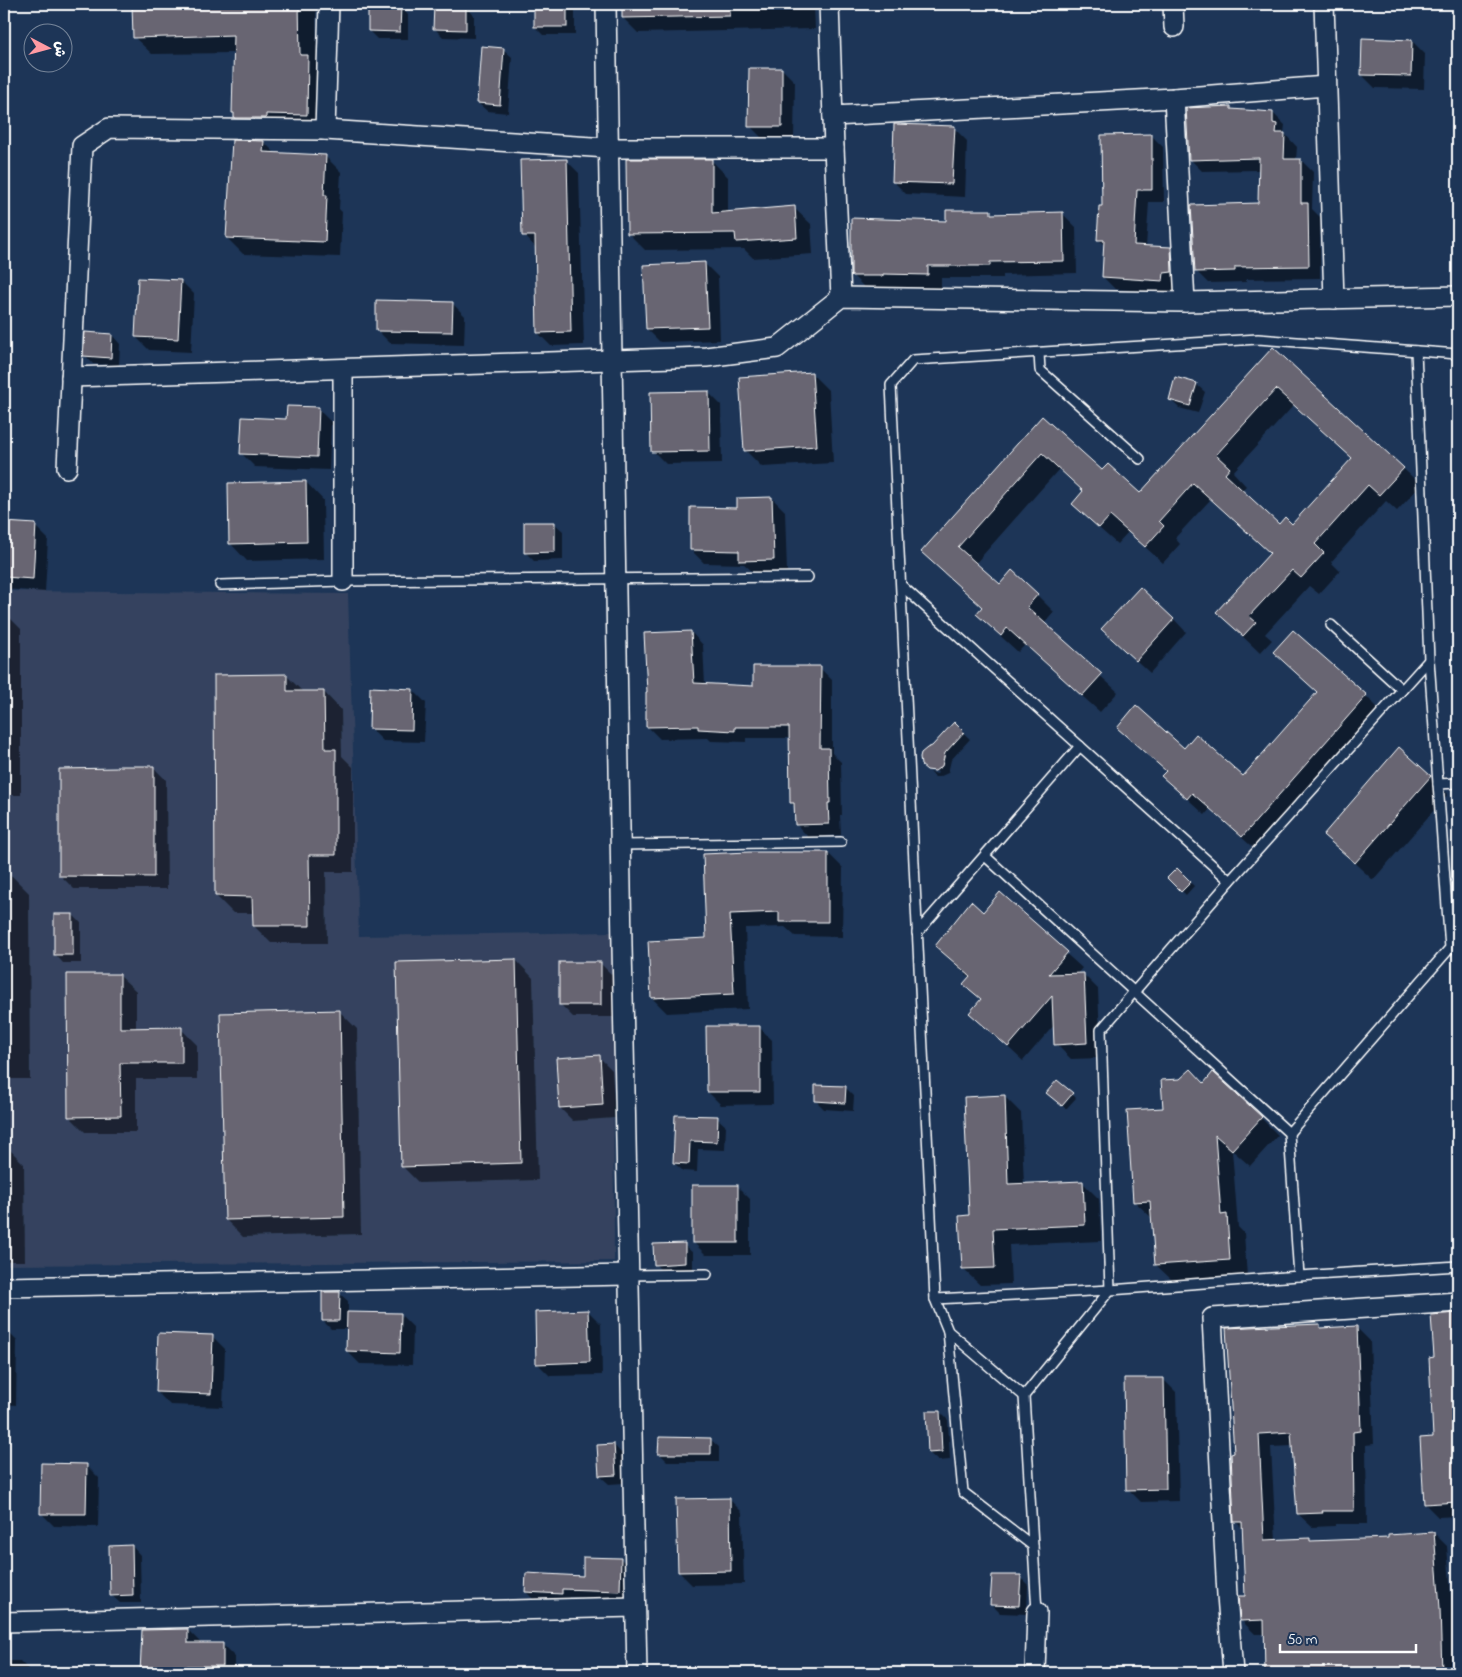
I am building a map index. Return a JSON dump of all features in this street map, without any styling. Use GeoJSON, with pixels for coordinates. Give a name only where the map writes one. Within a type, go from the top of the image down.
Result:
{"type":"FeatureCollection","features":[{"type":"Feature","properties":{"kind":"street"},"geometry":{"type":"LineString","coordinates":[[325,130],[329,4]]}},
{"type":"Feature","properties":{"kind":"street"},"geometry":{"type":"LineString","coordinates":[[606,4],[615,579],[637,1673]]}},
{"type":"Feature","properties":{"kind":"street"},"geometry":{"type":"LineString","coordinates":[[829,4],[841,297]]}},
{"type":"Feature","properties":{"kind":"street"},"geometry":{"type":"LineString","coordinates":[[1173,4],[1174,27]]}},
{"type":"Feature","properties":{"kind":"street"},"geometry":{"type":"LineString","coordinates":[[1324,4],[1334,299]]}},
{"type":"Feature","properties":{"kind":"street"},"geometry":{"type":"LineString","coordinates":[[833,116],[1174,98],[1326,86]]}},
{"type":"Feature","properties":{"kind":"street"},"geometry":{"type":"LineString","coordinates":[[1174,98],[1185,302]]}},
{"type":"Feature","properties":{"kind":"street"},"geometry":{"type":"LineString","coordinates":[[67,468],[82,146],[109,128],[325,130],[608,148],[834,148]]}},
{"type":"Feature","properties":{"kind":"street"},"geometry":{"type":"LineString","coordinates":[[71,377],[343,370],[706,357],[777,348],[841,297],[1185,302],[1458,296]]}},
{"type":"Feature","properties":{"kind":"street"},"geometry":{"type":"LineString","coordinates":[[343,370],[343,581]]}},
{"type":"Feature","properties":{"kind":"street"},"geometry":{"type":"LineString","coordinates":[[4,1287],[628,1275]]}},
{"type":"Feature","properties":{"kind":"street"},"geometry":{"type":"LineString","coordinates":[[1233,1673],[1212,1318],[1458,1302]]}},
{"type":"Feature","properties":{"kind":"street"},"geometry":{"type":"LineString","coordinates":[[4,1622],[635,1606]]}},
{"type":"Feature","properties":{"kind":"street"},"geometry":{"type":"LineString","coordinates":[[1036,1673],[1037,1612]]}},
{"type":"Feature","properties":{"kind":"lane"},"geometry":{"type":"LineString","coordinates":[[1033,1546],[963,1492],[948,1330],[935,1299],[891,385],[913,360],[1258,339],[1458,354]]}},
{"type":"Feature","properties":{"kind":"lane"},"geometry":{"type":"LineString","coordinates":[[1290,1133],[1454,947],[1438,784],[1429,660],[1416,352]]}},
{"type":"Feature","properties":{"kind":"lane"},"geometry":{"type":"LineString","coordinates":[[1039,353],[1040,370],[1140,459]]}},
{"type":"Feature","properties":{"kind":"lane"},"geometry":{"type":"LineString","coordinates":[[220,585],[343,581],[808,577]]}},
{"type":"Feature","properties":{"kind":"lane"},"geometry":{"type":"LineString","coordinates":[[902,586],[1230,880]]}},
{"type":"Feature","properties":{"kind":"lane"},"geometry":{"type":"LineString","coordinates":[[1331,626],[1402,690]]}},
{"type":"Feature","properties":{"kind":"lane"},"geometry":{"type":"LineString","coordinates":[[1037,1612],[1024,1396],[1110,1290],[1101,1030],[1230,880],[1429,660]]}},
{"type":"Feature","properties":{"kind":"lane"},"geometry":{"type":"LineString","coordinates":[[918,933],[1080,746]]}},
{"type":"Feature","properties":{"kind":"lane"},"geometry":{"type":"LineString","coordinates":[[1438,784],[1458,783]]}},
{"type":"Feature","properties":{"kind":"lane"},"geometry":{"type":"LineString","coordinates":[[620,845],[841,842]]}},
{"type":"Feature","properties":{"kind":"lane"},"geometry":{"type":"LineString","coordinates":[[985,856],[1290,1133],[1299,1276]]}},
{"type":"Feature","properties":{"kind":"lane"},"geometry":{"type":"LineString","coordinates":[[935,1299],[1110,1290],[1458,1266]]}},
{"type":"Feature","properties":{"kind":"lane"},"geometry":{"type":"LineString","coordinates":[[628,1275],[707,1274]]}},
{"type":"Feature","properties":{"kind":"lane"},"geometry":{"type":"LineString","coordinates":[[948,1330],[1024,1396]]}},
{"type":"Feature","properties":{"kind":"shaded area"},"geometry":{"type":"Polygon","coordinates":[[[4,591],[348,594],[359,936],[613,932],[614,1261],[4,1265],[4,591]]]}},
{"type":"Feature","properties":{"kind":"building"},"geometry":{"type":"Polygon","coordinates":[[[132,4],[299,4],[300,55],[308,55],[307,115],[266,114],[266,118],[234,118],[234,113],[232,113],[234,35],[133,38],[132,4]]]}},
{"type":"Feature","properties":{"kind":"building"},"geometry":{"type":"Polygon","coordinates":[[[534,4],[567,4],[567,27],[534,27],[534,4]]]}},
{"type":"Feature","properties":{"kind":"building"},"geometry":{"type":"Polygon","coordinates":[[[622,4],[730,4],[730,16],[622,18],[622,4]]]}},
{"type":"Feature","properties":{"kind":"building"},"geometry":{"type":"Polygon","coordinates":[[[368,5],[401,5],[400,32],[368,31],[368,5]]]}},
{"type":"Feature","properties":{"kind":"building"},"geometry":{"type":"Polygon","coordinates":[[[434,6],[466,6],[466,30],[433,29],[434,6]]]}},
{"type":"Feature","properties":{"kind":"building"},"geometry":{"type":"Polygon","coordinates":[[[1362,38],[1412,40],[1411,76],[1361,75],[1362,38]]]}},
{"type":"Feature","properties":{"kind":"building"},"geometry":{"type":"Polygon","coordinates":[[[481,46],[504,48],[500,105],[477,103],[481,46]]]}},
{"type":"Feature","properties":{"kind":"building"},"geometry":{"type":"Polygon","coordinates":[[[749,68],[782,68],[782,127],[748,127],[749,68]]]}},
{"type":"Feature","properties":{"kind":"building"},"geometry":{"type":"Polygon","coordinates":[[[1231,106],[1231,109],[1273,112],[1273,123],[1277,124],[1276,133],[1285,133],[1284,159],[1301,159],[1301,203],[1308,203],[1309,266],[1235,267],[1235,271],[1195,272],[1191,205],[1258,203],[1259,158],[1189,160],[1186,108],[1231,106]]]}},
{"type":"Feature","properties":{"kind":"building"},"geometry":{"type":"Polygon","coordinates":[[[894,124],[955,126],[952,184],[892,182],[894,124]]]}},
{"type":"Feature","properties":{"kind":"building"},"geometry":{"type":"Polygon","coordinates":[[[1152,134],[1152,190],[1137,190],[1134,245],[1171,247],[1172,272],[1164,273],[1163,281],[1102,277],[1104,240],[1097,240],[1099,206],[1102,206],[1101,135],[1152,134]]]}},
{"type":"Feature","properties":{"kind":"building"},"geometry":{"type":"Polygon","coordinates":[[[232,140],[264,141],[263,152],[326,155],[324,195],[327,195],[325,242],[226,238],[232,140]]]}},
{"type":"Feature","properties":{"kind":"building"},"geometry":{"type":"Polygon","coordinates":[[[567,159],[571,332],[537,333],[535,236],[522,236],[520,160],[567,159]]]}},
{"type":"Feature","properties":{"kind":"building"},"geometry":{"type":"Polygon","coordinates":[[[626,159],[712,159],[712,213],[795,206],[797,238],[736,242],[735,233],[627,234],[626,159]]]}},
{"type":"Feature","properties":{"kind":"building"},"geometry":{"type":"Polygon","coordinates":[[[946,210],[991,210],[991,214],[1063,212],[1064,261],[990,262],[990,266],[928,266],[928,275],[883,274],[883,276],[851,276],[851,218],[946,221],[946,210]]]}},
{"type":"Feature","properties":{"kind":"building"},"geometry":{"type":"Polygon","coordinates":[[[705,262],[708,327],[646,329],[643,265],[705,262]]]}},
{"type":"Feature","properties":{"kind":"building"},"geometry":{"type":"Polygon","coordinates":[[[138,278],[181,280],[178,339],[135,337],[138,278]]]}},
{"type":"Feature","properties":{"kind":"building"},"geometry":{"type":"Polygon","coordinates":[[[376,300],[453,302],[452,332],[376,331],[376,300]]]}},
{"type":"Feature","properties":{"kind":"building"},"geometry":{"type":"Polygon","coordinates":[[[85,332],[112,334],[111,358],[83,356],[85,332]]]}},
{"type":"Feature","properties":{"kind":"building"},"geometry":{"type":"Polygon","coordinates":[[[1273,347],[1404,468],[1379,495],[1368,485],[1315,544],[1324,553],[1301,578],[1292,570],[1249,616],[1256,622],[1243,636],[1216,612],[1270,553],[1193,483],[1159,521],[1164,526],[1145,547],[1110,516],[1099,528],[1072,504],[1083,491],[1042,453],[958,547],[1000,584],[1012,570],[1038,594],[1027,607],[1102,674],[1082,696],[1007,628],[1001,636],[976,614],[982,607],[921,552],[1042,416],[1102,470],[1108,464],[1140,493],[1273,347]],[[1276,389],[1216,455],[1230,468],[1225,474],[1279,524],[1285,517],[1292,524],[1352,458],[1276,389]]]}},
{"type":"Feature","properties":{"kind":"building"},"geometry":{"type":"Polygon","coordinates":[[[812,372],[817,446],[744,451],[739,377],[812,372]]]}},
{"type":"Feature","properties":{"kind":"building"},"geometry":{"type":"Polygon","coordinates":[[[1175,377],[1197,383],[1190,406],[1169,400],[1175,377]]]}},
{"type":"Feature","properties":{"kind":"building"},"geometry":{"type":"Polygon","coordinates":[[[709,391],[710,451],[651,452],[650,392],[709,391]]]}},
{"type":"Feature","properties":{"kind":"building"},"geometry":{"type":"Polygon","coordinates":[[[287,406],[319,407],[317,457],[240,454],[242,417],[286,419],[287,406]]]}},
{"type":"Feature","properties":{"kind":"building"},"geometry":{"type":"Polygon","coordinates":[[[306,481],[307,542],[229,544],[228,483],[306,481]]]}},
{"type":"Feature","properties":{"kind":"building"},"geometry":{"type":"Polygon","coordinates":[[[772,497],[774,560],[739,561],[739,551],[690,550],[690,507],[737,508],[737,498],[772,497]]]}},
{"type":"Feature","properties":{"kind":"building"},"geometry":{"type":"Polygon","coordinates":[[[4,522],[36,524],[33,579],[4,577],[4,522]]]}},
{"type":"Feature","properties":{"kind":"building"},"geometry":{"type":"Polygon","coordinates":[[[524,522],[555,522],[555,552],[524,553],[524,522]]]}},
{"type":"Feature","properties":{"kind":"building"},"geometry":{"type":"Polygon","coordinates":[[[1140,587],[1174,619],[1136,661],[1101,629],[1140,587]]]}},
{"type":"Feature","properties":{"kind":"building"},"geometry":{"type":"Polygon","coordinates":[[[1293,630],[1367,695],[1242,837],[1192,793],[1187,799],[1161,776],[1166,771],[1117,728],[1136,705],[1184,748],[1196,734],[1243,776],[1317,692],[1273,652],[1293,630]]]}},
{"type":"Feature","properties":{"kind":"building"},"geometry":{"type":"Polygon","coordinates":[[[691,631],[694,683],[753,686],[753,666],[821,666],[820,748],[829,748],[829,824],[795,825],[794,803],[790,803],[789,727],[735,727],[735,731],[698,729],[698,726],[646,727],[647,692],[644,633],[691,631]]]}},
{"type":"Feature","properties":{"kind":"building"},"geometry":{"type":"Polygon","coordinates":[[[287,674],[287,691],[324,691],[325,749],[336,749],[336,855],[309,855],[310,926],[253,926],[252,897],[215,896],[214,675],[287,674]]]}},
{"type":"Feature","properties":{"kind":"building"},"geometry":{"type":"Polygon","coordinates":[[[370,687],[413,689],[412,730],[369,729],[370,687]]]}},
{"type":"Feature","properties":{"kind":"building"},"geometry":{"type":"Polygon","coordinates":[[[954,722],[964,732],[945,753],[942,766],[935,771],[927,770],[921,765],[921,753],[932,746],[954,722]]]}},
{"type":"Feature","properties":{"kind":"building"},"geometry":{"type":"Polygon","coordinates":[[[1399,747],[1431,776],[1355,863],[1323,835],[1399,747]]]}},
{"type":"Feature","properties":{"kind":"building"},"geometry":{"type":"Polygon","coordinates":[[[118,766],[154,766],[154,877],[59,876],[59,769],[118,768],[118,766]]]}},
{"type":"Feature","properties":{"kind":"building"},"geometry":{"type":"Polygon","coordinates":[[[828,852],[828,922],[779,922],[779,912],[730,914],[734,994],[651,998],[648,941],[706,938],[703,854],[828,852]]]}},
{"type":"Feature","properties":{"kind":"building"},"geometry":{"type":"Polygon","coordinates":[[[1177,868],[1191,882],[1181,892],[1167,878],[1177,868]]]}},
{"type":"Feature","properties":{"kind":"building"},"geometry":{"type":"Polygon","coordinates":[[[1000,892],[1068,952],[1049,974],[1084,973],[1087,1043],[1054,1045],[1052,996],[1008,1047],[969,1013],[981,999],[963,984],[970,976],[935,946],[971,901],[983,912],[1000,892]]]}},
{"type":"Feature","properties":{"kind":"building"},"geometry":{"type":"Polygon","coordinates":[[[54,914],[73,914],[73,955],[54,955],[54,914]]]}},
{"type":"Feature","properties":{"kind":"building"},"geometry":{"type":"Polygon","coordinates":[[[516,959],[521,1163],[401,1167],[396,962],[516,959]]]}},
{"type":"Feature","properties":{"kind":"building"},"geometry":{"type":"Polygon","coordinates":[[[559,962],[601,962],[601,1005],[559,1005],[559,962]]]}},
{"type":"Feature","properties":{"kind":"building"},"geometry":{"type":"Polygon","coordinates":[[[67,974],[120,974],[120,1028],[182,1027],[182,1063],[120,1063],[121,1116],[68,1117],[67,974]]]}},
{"type":"Feature","properties":{"kind":"building"},"geometry":{"type":"Polygon","coordinates":[[[340,1010],[344,1217],[225,1220],[220,1013],[340,1010]]]}},
{"type":"Feature","properties":{"kind":"building"},"geometry":{"type":"Polygon","coordinates":[[[706,1026],[760,1026],[760,1092],[707,1092],[706,1026]]]}},
{"type":"Feature","properties":{"kind":"building"},"geometry":{"type":"Polygon","coordinates":[[[600,1055],[603,1105],[559,1108],[556,1058],[600,1055]]]}},
{"type":"Feature","properties":{"kind":"building"},"geometry":{"type":"Polygon","coordinates":[[[1191,1069],[1204,1083],[1213,1072],[1262,1117],[1232,1150],[1215,1135],[1221,1215],[1227,1214],[1230,1260],[1155,1265],[1150,1201],[1133,1202],[1127,1110],[1163,1108],[1161,1080],[1180,1079],[1191,1069]]]}},
{"type":"Feature","properties":{"kind":"building"},"geometry":{"type":"Polygon","coordinates":[[[1057,1080],[1073,1093],[1062,1106],[1046,1093],[1057,1080]]]}},
{"type":"Feature","properties":{"kind":"building"},"geometry":{"type":"Polygon","coordinates":[[[815,1085],[846,1086],[845,1103],[815,1101],[815,1085]]]}},
{"type":"Feature","properties":{"kind":"building"},"geometry":{"type":"Polygon","coordinates":[[[1005,1095],[1008,1184],[1083,1181],[1085,1225],[993,1229],[995,1268],[962,1269],[959,1216],[969,1215],[964,1097],[1005,1095]]]}},
{"type":"Feature","properties":{"kind":"building"},"geometry":{"type":"Polygon","coordinates":[[[675,1115],[718,1116],[717,1142],[690,1141],[689,1164],[673,1163],[675,1115]]]}},
{"type":"Feature","properties":{"kind":"building"},"geometry":{"type":"Polygon","coordinates":[[[692,1185],[738,1185],[738,1243],[692,1243],[692,1185]]]}},
{"type":"Feature","properties":{"kind":"building"},"geometry":{"type":"Polygon","coordinates":[[[685,1243],[685,1263],[654,1265],[653,1244],[685,1243]]]}},
{"type":"Feature","properties":{"kind":"building"},"geometry":{"type":"Polygon","coordinates":[[[322,1292],[340,1292],[339,1321],[322,1321],[322,1292]]]}},
{"type":"Feature","properties":{"kind":"building"},"geometry":{"type":"Polygon","coordinates":[[[588,1310],[590,1362],[536,1364],[535,1312],[588,1310]]]}},
{"type":"Feature","properties":{"kind":"building"},"geometry":{"type":"Polygon","coordinates":[[[347,1312],[401,1313],[400,1353],[346,1351],[347,1312]]]}},
{"type":"Feature","properties":{"kind":"building"},"geometry":{"type":"Polygon","coordinates":[[[1458,1313],[1458,1502],[1424,1504],[1420,1438],[1433,1437],[1429,1358],[1434,1357],[1431,1315],[1458,1313]]]}},
{"type":"Feature","properties":{"kind":"building"},"geometry":{"type":"Polygon","coordinates":[[[1320,1324],[1320,1328],[1357,1326],[1361,1431],[1353,1432],[1354,1511],[1322,1511],[1323,1513],[1297,1514],[1291,1432],[1259,1434],[1264,1540],[1310,1538],[1310,1541],[1388,1538],[1388,1535],[1434,1532],[1440,1608],[1442,1673],[1265,1673],[1264,1620],[1240,1621],[1238,1596],[1245,1596],[1242,1522],[1234,1522],[1231,1454],[1234,1453],[1226,1328],[1320,1324]]]}},
{"type":"Feature","properties":{"kind":"building"},"geometry":{"type":"Polygon","coordinates":[[[158,1333],[213,1335],[211,1394],[156,1392],[158,1333]]]}},
{"type":"Feature","properties":{"kind":"building"},"geometry":{"type":"Polygon","coordinates":[[[1124,1378],[1164,1378],[1166,1489],[1126,1490],[1124,1378]]]}},
{"type":"Feature","properties":{"kind":"building"},"geometry":{"type":"Polygon","coordinates":[[[926,1411],[940,1411],[942,1452],[928,1453],[926,1411]]]}},
{"type":"Feature","properties":{"kind":"building"},"geometry":{"type":"Polygon","coordinates":[[[659,1437],[711,1438],[711,1454],[658,1454],[659,1437]]]}},
{"type":"Feature","properties":{"kind":"building"},"geometry":{"type":"Polygon","coordinates":[[[614,1444],[616,1475],[599,1476],[597,1445],[614,1444]]]}},
{"type":"Feature","properties":{"kind":"building"},"geometry":{"type":"Polygon","coordinates":[[[41,1463],[87,1464],[86,1514],[40,1514],[41,1463]]]}},
{"type":"Feature","properties":{"kind":"building"},"geometry":{"type":"Polygon","coordinates":[[[730,1498],[731,1571],[678,1572],[676,1499],[730,1498]]]}},
{"type":"Feature","properties":{"kind":"building"},"geometry":{"type":"Polygon","coordinates":[[[132,1545],[133,1595],[110,1596],[109,1546],[132,1545]]]}},
{"type":"Feature","properties":{"kind":"building"},"geometry":{"type":"Polygon","coordinates":[[[583,1557],[621,1558],[620,1591],[562,1589],[562,1594],[525,1592],[526,1573],[583,1576],[583,1557]]]}},
{"type":"Feature","properties":{"kind":"building"},"geometry":{"type":"Polygon","coordinates":[[[992,1575],[1021,1575],[1019,1606],[990,1605],[992,1575]]]}},
{"type":"Feature","properties":{"kind":"building"},"geometry":{"type":"Polygon","coordinates":[[[188,1629],[188,1643],[223,1643],[223,1666],[187,1666],[187,1673],[140,1673],[142,1630],[188,1629]]]}}]}
